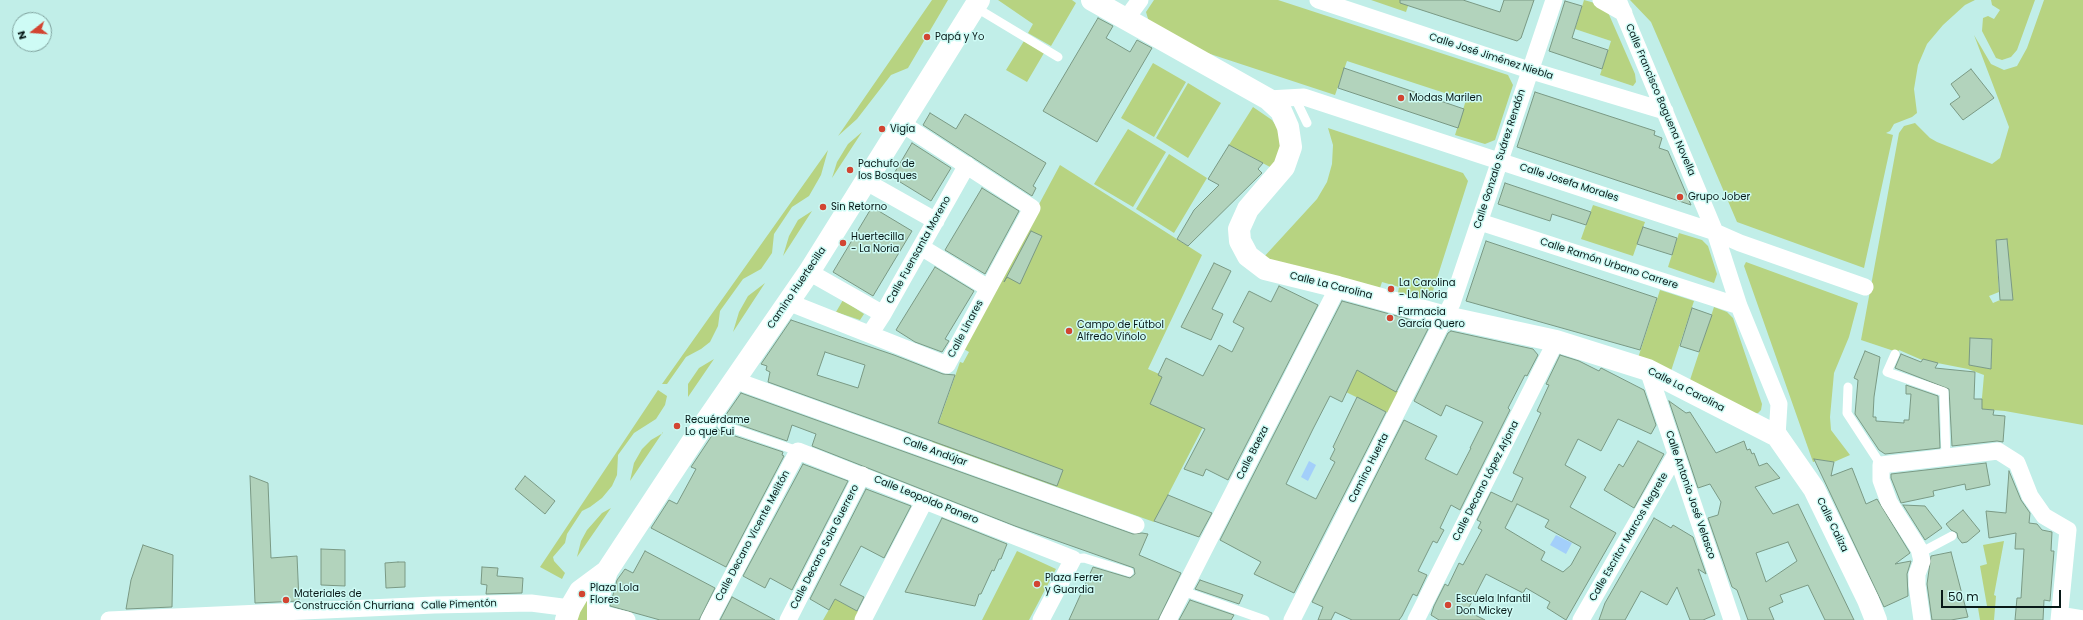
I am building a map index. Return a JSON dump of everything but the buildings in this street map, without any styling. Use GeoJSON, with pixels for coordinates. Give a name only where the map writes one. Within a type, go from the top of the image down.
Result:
{"type":"FeatureCollection","features":[{"type":"Feature","properties":{"kind":"street","name":"Calle La Carolina"},"geometry":{"type":"LineString","coordinates":[[1092,0],[1268,99],[1281,111],[1288,127],[1291,147],[1284,167],[1248,209],[1239,229],[1240,241],[1248,248],[1248,256],[1265,269],[1338,287],[1446,317],[1556,341],[1648,370],[1777,436]]}},
{"type":"Feature","properties":{"kind":"street"},"geometry":{"type":"LineString","coordinates":[[1126,19],[1140,0]]}},
{"type":"Feature","properties":{"kind":"street","name":"Calle José Jiménez Niebla"},"geometry":{"type":"LineString","coordinates":[[1318,0],[1529,70],[1666,111]]}},
{"type":"Feature","properties":{"kind":"street","name":"Calle Gonzalo Suárez Rendón"},"geometry":{"type":"LineString","coordinates":[[1446,317],[1480,222],[1529,70],[1554,0]]}},
{"type":"Feature","properties":{"kind":"street"},"geometry":{"type":"LineString","coordinates":[[1601,0],[1621,6]]}},
{"type":"Feature","properties":{"kind":"street","name":"Camino Huertecilla"},"geometry":{"type":"LineString","coordinates":[[607,571],[808,272],[977,3]]}},
{"type":"Feature","properties":{"kind":"street","name":"Calle Francisco Baguena Novella"},"geometry":{"type":"LineString","coordinates":[[1621,6],[1666,111],[1715,232],[1739,306],[1779,404],[1777,436]]}},
{"type":"Feature","properties":{"kind":"street","name":"Calle Josefa Morales"},"geometry":{"type":"LineString","coordinates":[[1268,99],[1304,97],[1500,160],[1715,232],[1740,243],[1865,287]]}},
{"type":"Feature","properties":{"kind":"street"},"geometry":{"type":"LineString","coordinates":[[901,123],[967,165]]}},
{"type":"Feature","properties":{"kind":"street","name":"Calle Linares"},"geometry":{"type":"LineString","coordinates":[[788,302],[947,364],[1032,208],[967,165]]}},
{"type":"Feature","properties":{"kind":"street","name":"Calle Fuensanta Moreno"},"geometry":{"type":"LineString","coordinates":[[870,334],[883,314],[967,165]]}},
{"type":"Feature","properties":{"kind":"street"},"geometry":{"type":"LineString","coordinates":[[865,181],[936,221]]}},
{"type":"Feature","properties":{"kind":"street","name":"Calle Ramón Urbano Carrere"},"geometry":{"type":"LineString","coordinates":[[1480,222],[1739,306]]}},
{"type":"Feature","properties":{"kind":"street"},"geometry":{"type":"LineString","coordinates":[[921,247],[988,288]]}},
{"type":"Feature","properties":{"kind":"street"},"geometry":{"type":"LineString","coordinates":[[808,272],[883,314]]}},
{"type":"Feature","properties":{"kind":"street","name":"Calle Baeza"},"geometry":{"type":"LineString","coordinates":[[1168,620],[1338,287]]}},
{"type":"Feature","properties":{"kind":"street","name":"Camino Huerta"},"geometry":{"type":"LineString","coordinates":[[1292,620],[1446,317]]}},
{"type":"Feature","properties":{"kind":"street","name":"Calle Decano López Arjona"},"geometry":{"type":"LineString","coordinates":[[1416,620],[1556,341]]}},
{"type":"Feature","properties":{"kind":"street","name":"Calle Antonio José Velasco"},"geometry":{"type":"LineString","coordinates":[[1648,370],[1732,620]]}},
{"type":"Feature","properties":{"kind":"street","name":"Calle Andújar"},"geometry":{"type":"LineString","coordinates":[[734,380],[1136,524]]}},
{"type":"Feature","properties":{"kind":"street","name":"Calle Caliza"},"geometry":{"type":"LineString","coordinates":[[1777,436],[1814,489],[1868,600],[1876,620]]}},
{"type":"Feature","properties":{"kind":"street","name":"Calle Leopoldo Panero"},"geometry":{"type":"LineString","coordinates":[[798,451],[1073,559]]}},
{"type":"Feature","properties":{"kind":"street","name":"Calle Decano Vicente Melitón"},"geometry":{"type":"LineString","coordinates":[[708,620],[798,451]]}},
{"type":"Feature","properties":{"kind":"street"},"geometry":{"type":"LineString","coordinates":[[1922,620],[1917,585],[1917,574],[1922,561],[1920,553],[1912,535],[1888,502],[1881,480],[1881,465],[1946,459],[1998,451],[2017,463],[2030,496],[2044,516],[2068,530],[2059,617],[2083,619]]}},
{"type":"Feature","properties":{"kind":"street","name":"Calle Escritor Marcos Negrete"},"geometry":{"type":"LineString","coordinates":[[1581,620],[1676,454]]}},
{"type":"Feature","properties":{"kind":"street","name":"Calle Decano Sola Guerrero"},"geometry":{"type":"LineString","coordinates":[[788,620],[862,475]]}},
{"type":"Feature","properties":{"kind":"street"},"geometry":{"type":"LineString","coordinates":[[863,620],[925,500]]}},
{"type":"Feature","properties":{"kind":"street"},"geometry":{"type":"LineString","coordinates":[[1042,620],[1073,559]]}},
{"type":"Feature","properties":{"kind":"street"},"geometry":{"type":"LineString","coordinates":[[568,614],[580,591],[607,571]]}},
{"type":"Feature","properties":{"kind":"street"},"geometry":{"type":"LineString","coordinates":[[607,571],[598,598],[598,616],[627,620]]}},
{"type":"Feature","properties":{"kind":"street","name":"Calle Pimentón"},"geometry":{"type":"LineString","coordinates":[[109,620],[301,615],[532,603],[568,614]]}},
{"type":"Feature","properties":{"kind":"lane"},"geometry":{"type":"LineString","coordinates":[[977,3],[1058,57]]}},
{"type":"Feature","properties":{"kind":"lane"},"geometry":{"type":"LineString","coordinates":[[1295,98],[1307,123]]}},
{"type":"Feature","properties":{"kind":"lane"},"geometry":{"type":"LineString","coordinates":[[1895,354],[1887,372],[1944,392],[1946,459]]}},
{"type":"Feature","properties":{"kind":"lane"},"geometry":{"type":"LineString","coordinates":[[1848,387],[1847,413],[1881,465]]}},
{"type":"Feature","properties":{"kind":"lane","name":"Calle Leopoldo Panero"},"geometry":{"type":"LineString","coordinates":[[722,425],[798,451]]}},
{"type":"Feature","properties":{"kind":"lane"},"geometry":{"type":"LineString","coordinates":[[1920,553],[1952,536]]}},
{"type":"Feature","properties":{"kind":"lane","name":"Calle Leopoldo Panero"},"geometry":{"type":"LineString","coordinates":[[1073,559],[1084,558],[1129,572]]}},
{"type":"Feature","properties":{"kind":"lane"},"geometry":{"type":"LineString","coordinates":[[1183,591],[1265,620]]}},
{"type":"Feature","properties":{"kind":"green space"},"geometry":{"type":"Polygon","coordinates":[[[932,0],[948,0],[908,68],[891,75],[857,119],[838,136],[932,0]]]}},
{"type":"Feature","properties":{"kind":"green space"},"geometry":{"type":"Polygon","coordinates":[[[998,0],[1072,0],[1076,3],[1051,46],[1028,33],[1033,24],[998,0]]]}},
{"type":"Feature","properties":{"kind":"green space"},"geometry":{"type":"Polygon","coordinates":[[[1154,0],[1278,0],[1508,75],[1513,85],[1495,140],[1485,144],[1455,135],[1466,100],[1347,61],[1335,95],[1192,48],[1149,22],[1146,12],[1154,0]]]}},
{"type":"Feature","properties":{"kind":"green space"},"geometry":{"type":"Polygon","coordinates":[[[1371,0],[1410,0],[1406,12],[1371,0]]]}},
{"type":"Feature","properties":{"kind":"green space"},"geometry":{"type":"Polygon","coordinates":[[[1584,0],[1602,5],[1607,10],[1635,74],[1636,82],[1633,86],[1600,75],[1611,41],[1575,29],[1584,0]]]}},
{"type":"Feature","properties":{"kind":"green space"},"geometry":{"type":"Polygon","coordinates":[[[1630,0],[1975,0],[1965,5],[1943,25],[1927,44],[1918,65],[1914,89],[1917,113],[1912,117],[1894,124],[1890,131],[1886,133],[1893,135],[1864,268],[1737,222],[1651,22],[1630,0]]]}},
{"type":"Feature","properties":{"kind":"green space"},"geometry":{"type":"Polygon","coordinates":[[[1991,0],[2035,0],[2017,50],[2011,57],[2002,60],[1996,58],[1982,31],[1983,18],[1988,16],[1994,19],[2000,10],[1992,5],[1991,0]]]}},
{"type":"Feature","properties":{"kind":"green space"},"geometry":{"type":"Polygon","coordinates":[[[2044,0],[2083,0],[2083,425],[2005,411],[1981,409],[1984,375],[1968,369],[1922,360],[1899,350],[1898,352],[1894,351],[1861,340],[1899,133],[1904,126],[1915,123],[1930,138],[1937,142],[1992,164],[2000,158],[2009,127],[1974,35],[1991,64],[2004,70],[2017,66],[2027,48],[2044,0]],[[1997,262],[1999,292],[1989,296],[1993,303],[2000,300],[2011,300],[2009,262],[1997,262]],[[1970,338],[1970,365],[1991,369],[1992,339],[1970,338]]]}},
{"type":"Feature","properties":{"kind":"green space"},"geometry":{"type":"Polygon","coordinates":[[[1024,41],[1044,53],[1027,82],[1006,70],[1024,41]]]}},
{"type":"Feature","properties":{"kind":"green space"},"geometry":{"type":"Polygon","coordinates":[[[1153,63],[1186,82],[1154,137],[1121,118],[1153,63]]]}},
{"type":"Feature","properties":{"kind":"green space"},"geometry":{"type":"Polygon","coordinates":[[[1188,83],[1221,103],[1188,158],[1156,138],[1188,83]]]}},
{"type":"Feature","properties":{"kind":"green space"},"geometry":{"type":"Polygon","coordinates":[[[1253,107],[1272,120],[1277,127],[1281,145],[1275,162],[1270,167],[1229,145],[1253,107]]]}},
{"type":"Feature","properties":{"kind":"green space"},"geometry":{"type":"Polygon","coordinates":[[[1328,128],[1463,173],[1468,181],[1432,294],[1423,299],[1398,293],[1399,287],[1382,282],[1380,288],[1262,259],[1317,199],[1327,182],[1332,164],[1333,145],[1328,128]]]}},
{"type":"Feature","properties":{"kind":"green space"},"geometry":{"type":"Polygon","coordinates":[[[1128,129],[1166,152],[1133,207],[1094,184],[1128,129]]]}},
{"type":"Feature","properties":{"kind":"green space"},"geometry":{"type":"Polygon","coordinates":[[[862,132],[832,178],[837,162],[848,144],[862,132]]]}},
{"type":"Feature","properties":{"kind":"green space"},"geometry":{"type":"Polygon","coordinates":[[[828,150],[821,175],[809,196],[792,207],[774,234],[772,253],[761,269],[743,279],[720,311],[718,326],[710,342],[686,357],[667,384],[662,384],[828,150]]]}},
{"type":"Feature","properties":{"kind":"green space"},"geometry":{"type":"Polygon","coordinates":[[[1169,154],[1207,178],[1174,233],[1136,209],[1169,154]]]}},
{"type":"Feature","properties":{"kind":"green space","name":"Campo de Fútbol Alfredo Viñolo"},"geometry":{"type":"Polygon","coordinates":[[[1060,165],[1202,255],[1148,369],[1217,400],[1154,522],[932,442],[960,362],[963,363],[969,352],[962,348],[1060,165]]]}},
{"type":"Feature","properties":{"kind":"green space"},"geometry":{"type":"Polygon","coordinates":[[[1593,205],[1645,222],[1633,256],[1581,239],[1593,205]]]}},
{"type":"Feature","properties":{"kind":"green space"},"geometry":{"type":"Polygon","coordinates":[[[812,211],[783,256],[789,236],[798,220],[812,211]]]}},
{"type":"Feature","properties":{"kind":"green space"},"geometry":{"type":"Polygon","coordinates":[[[1679,233],[1702,240],[1708,246],[1717,274],[1714,283],[1668,267],[1679,233]]]}},
{"type":"Feature","properties":{"kind":"green space"},"geometry":{"type":"Polygon","coordinates":[[[1746,262],[1858,303],[1849,337],[1834,373],[1830,417],[1831,430],[1850,455],[1834,462],[1820,460],[1813,462],[1744,266],[1746,262]]]}},
{"type":"Feature","properties":{"kind":"green space"},"geometry":{"type":"Polygon","coordinates":[[[765,283],[733,332],[739,312],[748,296],[765,283]]]}},
{"type":"Feature","properties":{"kind":"green space"},"geometry":{"type":"Polygon","coordinates":[[[1660,290],[1694,301],[1671,371],[1638,358],[1660,290]]]}},
{"type":"Feature","properties":{"kind":"green space"},"geometry":{"type":"Polygon","coordinates":[[[843,300],[864,314],[860,320],[836,312],[843,300]]]}},
{"type":"Feature","properties":{"kind":"green space"},"geometry":{"type":"Polygon","coordinates":[[[1714,307],[1727,312],[1733,318],[1762,404],[1761,410],[1758,413],[1755,414],[1690,380],[1714,307]]]}},
{"type":"Feature","properties":{"kind":"green space"},"geometry":{"type":"Polygon","coordinates":[[[714,359],[688,397],[688,384],[699,368],[714,359]]]}},
{"type":"Feature","properties":{"kind":"green space"},"geometry":{"type":"Polygon","coordinates":[[[1357,370],[1399,392],[1390,414],[1346,392],[1357,370]]]}},
{"type":"Feature","properties":{"kind":"green space"},"geometry":{"type":"Polygon","coordinates":[[[658,390],[667,396],[665,405],[656,419],[634,433],[618,455],[617,475],[612,486],[602,498],[582,511],[567,534],[565,543],[553,557],[554,561],[565,573],[562,579],[540,567],[658,390]]]}},
{"type":"Feature","properties":{"kind":"green space"},"geometry":{"type":"Polygon","coordinates":[[[662,434],[630,481],[634,463],[642,449],[651,440],[662,434]]]}},
{"type":"Feature","properties":{"kind":"green space"},"geometry":{"type":"Polygon","coordinates":[[[611,508],[577,557],[581,541],[587,530],[602,513],[611,508]]]}},
{"type":"Feature","properties":{"kind":"green space"},"geometry":{"type":"Polygon","coordinates":[[[2004,541],[1994,595],[1996,596],[1994,620],[1980,620],[1978,608],[1987,606],[1980,566],[1987,564],[1983,545],[2004,541]]]}},
{"type":"Feature","properties":{"kind":"green space","name":"Plaza Ferrer y Guardia"},"geometry":{"type":"Polygon","coordinates":[[[1017,551],[1056,569],[1029,620],[982,620],[1017,551]]]}},
{"type":"Feature","properties":{"kind":"green space"},"geometry":{"type":"Polygon","coordinates":[[[589,593],[590,620],[575,620],[589,593]]]}},
{"type":"Feature","properties":{"kind":"green space"},"geometry":{"type":"Polygon","coordinates":[[[835,599],[859,612],[855,620],[823,620],[835,599]]]}},
{"type":"Feature","properties":{"kind":"water"},"geometry":{"type":"Polygon","coordinates":[[[1309,461],[1316,465],[1308,481],[1301,477],[1309,461]]]}},
{"type":"Feature","properties":{"kind":"water"},"geometry":{"type":"Polygon","coordinates":[[[1556,535],[1572,543],[1566,554],[1550,545],[1556,535]]]}},
{"type":"Feature","properties":{"kind":"place","name":"Papá y Yo"},"geometry":{"type":"Point","coordinates":[927,37]}},
{"type":"Feature","properties":{"kind":"place","name":"Modas Marilen"},"geometry":{"type":"Point","coordinates":[1401,98]}},
{"type":"Feature","properties":{"kind":"place","name":"Vigía"},"geometry":{"type":"Point","coordinates":[882,129]}},
{"type":"Feature","properties":{"kind":"place","name":"Pachufo de los Bosques"},"geometry":{"type":"Point","coordinates":[850,170]}},
{"type":"Feature","properties":{"kind":"place","name":"Grupo Jober"},"geometry":{"type":"Point","coordinates":[1680,197]}},
{"type":"Feature","properties":{"kind":"place","name":"Sin Retorno"},"geometry":{"type":"Point","coordinates":[823,207]}},
{"type":"Feature","properties":{"kind":"place","name":"Huertecilla - La Noria"},"geometry":{"type":"Point","coordinates":[843,243]}},
{"type":"Feature","properties":{"kind":"place","name":"La Carolina - La Noria"},"geometry":{"type":"Point","coordinates":[1391,289]}},
{"type":"Feature","properties":{"kind":"place","name":"Farmacia García Quero"},"geometry":{"type":"Point","coordinates":[1390,318]}},
{"type":"Feature","properties":{"kind":"place","name":"Campo de Fútbol Alfredo Viñolo"},"geometry":{"type":"Point","coordinates":[1069,331]}},
{"type":"Feature","properties":{"kind":"place","name":"Recuérdame Lo que Fui"},"geometry":{"type":"Point","coordinates":[677,426]}},
{"type":"Feature","properties":{"kind":"place","name":"Plaza Ferrer y Guardia"},"geometry":{"type":"Point","coordinates":[1037,584]}},
{"type":"Feature","properties":{"kind":"place","name":"Plaza Lola Flores"},"geometry":{"type":"Point","coordinates":[582,594]}},
{"type":"Feature","properties":{"kind":"place","name":"Materiales de Construcción Churriana"},"geometry":{"type":"Point","coordinates":[286,600]}},
{"type":"Feature","properties":{"kind":"place","name":"Escuela Infantil Don Mickey"},"geometry":{"type":"Point","coordinates":[1448,605]}}]}
